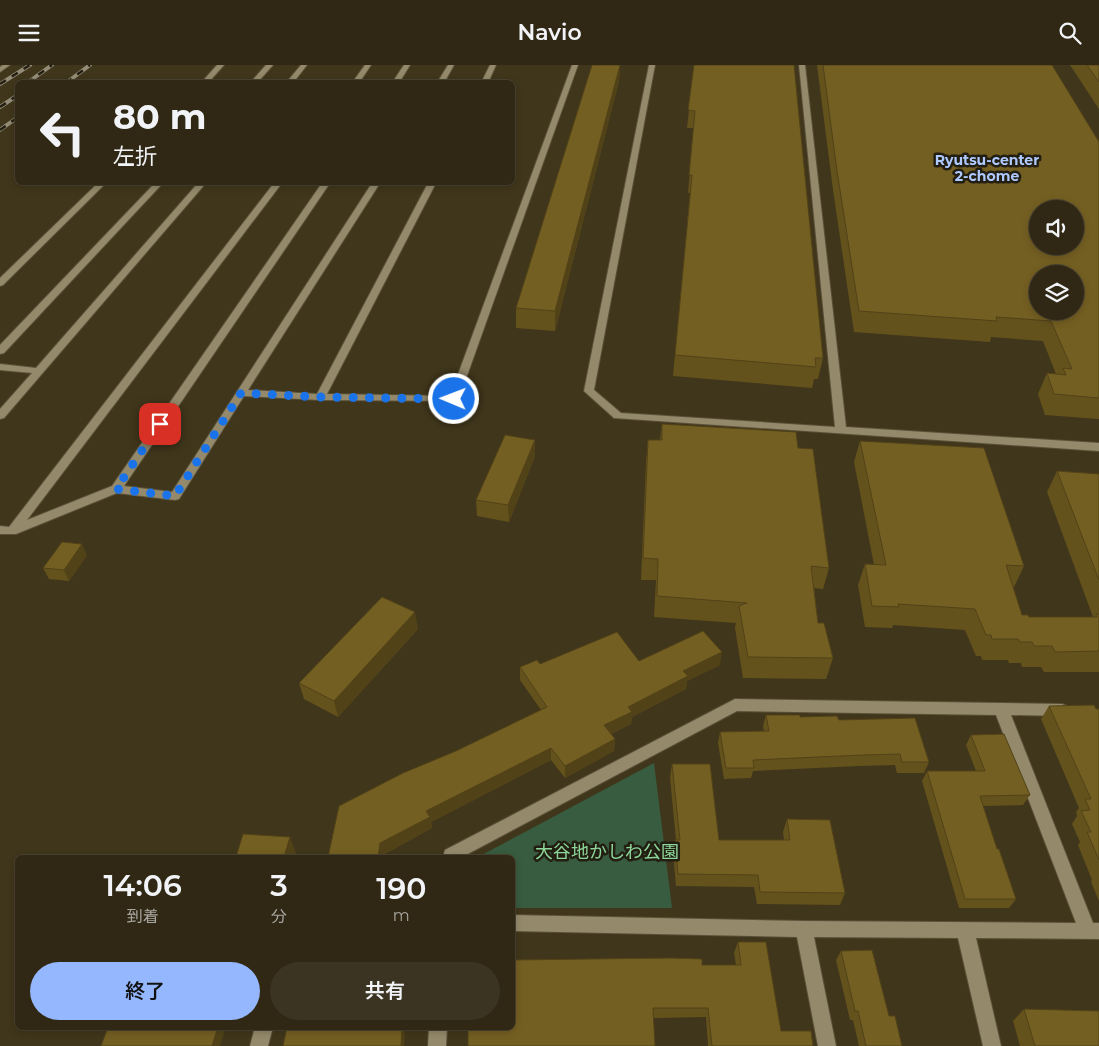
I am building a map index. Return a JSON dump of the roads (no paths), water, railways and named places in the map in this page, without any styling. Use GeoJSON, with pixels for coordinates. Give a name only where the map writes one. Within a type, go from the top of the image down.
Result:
{"type":"FeatureCollection","features":[{"type":"Feature","properties":{"kind":"street"},"geometry":{"type":"LineString","coordinates":[[0,70],[8,65]]}},
{"type":"Feature","properties":{"kind":"street"},"geometry":{"type":"LineString","coordinates":[[207,80],[222,65]]}},
{"type":"Feature","properties":{"kind":"street"},"geometry":{"type":"LineString","coordinates":[[256,80],[270,65]]}},
{"type":"Feature","properties":{"kind":"street"},"geometry":{"type":"LineString","coordinates":[[292,80],[304,65]]}},
{"type":"Feature","properties":{"kind":"street"},"geometry":{"type":"LineString","coordinates":[[357,80],[368,65]]}},
{"type":"Feature","properties":{"kind":"street"},"geometry":{"type":"LineString","coordinates":[[397,80],[407,65]]}},
{"type":"Feature","properties":{"kind":"street"},"geometry":{"type":"LineString","coordinates":[[442,80],[451,65]]}},
{"type":"Feature","properties":{"kind":"street"},"geometry":{"type":"LineString","coordinates":[[486,80],[493,65]]}},
{"type":"Feature","properties":{"kind":"street"},"geometry":{"type":"LineString","coordinates":[[241,393],[320,397],[454,399],[575,65]]}},
{"type":"Feature","properties":{"kind":"street"},"geometry":{"type":"LineString","coordinates":[[652,65],[589,391],[618,417],[1099,447]]}},
{"type":"Feature","properties":{"kind":"street"},"geometry":{"type":"LineString","coordinates":[[802,65],[841,431]]}},
{"type":"Feature","properties":{"kind":"street"},"geometry":{"type":"LineString","coordinates":[[0,283],[100,185]]}},
{"type":"Feature","properties":{"kind":"street"},"geometry":{"type":"LineString","coordinates":[[0,351],[157,185]]}},
{"type":"Feature","properties":{"kind":"street"},"geometry":{"type":"LineString","coordinates":[[0,416],[200,185]]}},
{"type":"Feature","properties":{"kind":"street"},"geometry":{"type":"LineString","coordinates":[[12,531],[276,185]]}},
{"type":"Feature","properties":{"kind":"street"},"geometry":{"type":"LineString","coordinates":[[116,489],[325,185]]}},
{"type":"Feature","properties":{"kind":"street"},"geometry":{"type":"LineString","coordinates":[[0,530],[12,531],[116,489],[175,496],[375,185]]}},
{"type":"Feature","properties":{"kind":"street"},"geometry":{"type":"LineString","coordinates":[[320,397],[431,185]]}},
{"type":"Feature","properties":{"kind":"street"},"geometry":{"type":"LineString","coordinates":[[0,367],[40,371]]}},
{"type":"Feature","properties":{"kind":"street"},"geometry":{"type":"LineString","coordinates":[[451,855],[735,705],[1080,710]]}},
{"type":"Feature","properties":{"kind":"street"},"geometry":{"type":"LineString","coordinates":[[515,923],[804,929],[1093,931],[1002,709]]}},
{"type":"Feature","properties":{"kind":"street"},"geometry":{"type":"LineString","coordinates":[[804,929],[827,1046]]}},
{"type":"Feature","properties":{"kind":"street"},"geometry":{"type":"LineString","coordinates":[[965,930],[992,1046]]}},
{"type":"Feature","properties":{"kind":"street"},"geometry":{"type":"LineString","coordinates":[[259,1046],[263,1030]]}},
{"type":"Feature","properties":{"kind":"street"},"geometry":{"type":"LineString","coordinates":[[437,1046],[438,1030]]}},
{"type":"Feature","properties":{"kind":"railway"},"geometry":{"type":"LineString","coordinates":[[0,84],[30,65]]}},
{"type":"Feature","properties":{"kind":"railway"},"geometry":{"type":"LineString","coordinates":[[31,80],[52,65]]}},
{"type":"Feature","properties":{"kind":"railway"},"geometry":{"type":"LineString","coordinates":[[70,80],[90,65]]}},
{"type":"Feature","properties":{"kind":"railway"},"geometry":{"type":"LineString","coordinates":[[0,107],[15,97]]}},
{"type":"Feature","properties":{"kind":"railway"},"geometry":{"type":"LineString","coordinates":[[0,130],[15,119]]}},
{"type":"Feature","properties":{"kind":"district","name":"Ryutsu-center 2-chome"},"geometry":{"type":"Point","coordinates":[987,168]}},
{"type":"Feature","properties":{"kind":"park label","name":"大谷地かしわ公園"},"geometry":{"type":"Point","coordinates":[607,852]}}]}
